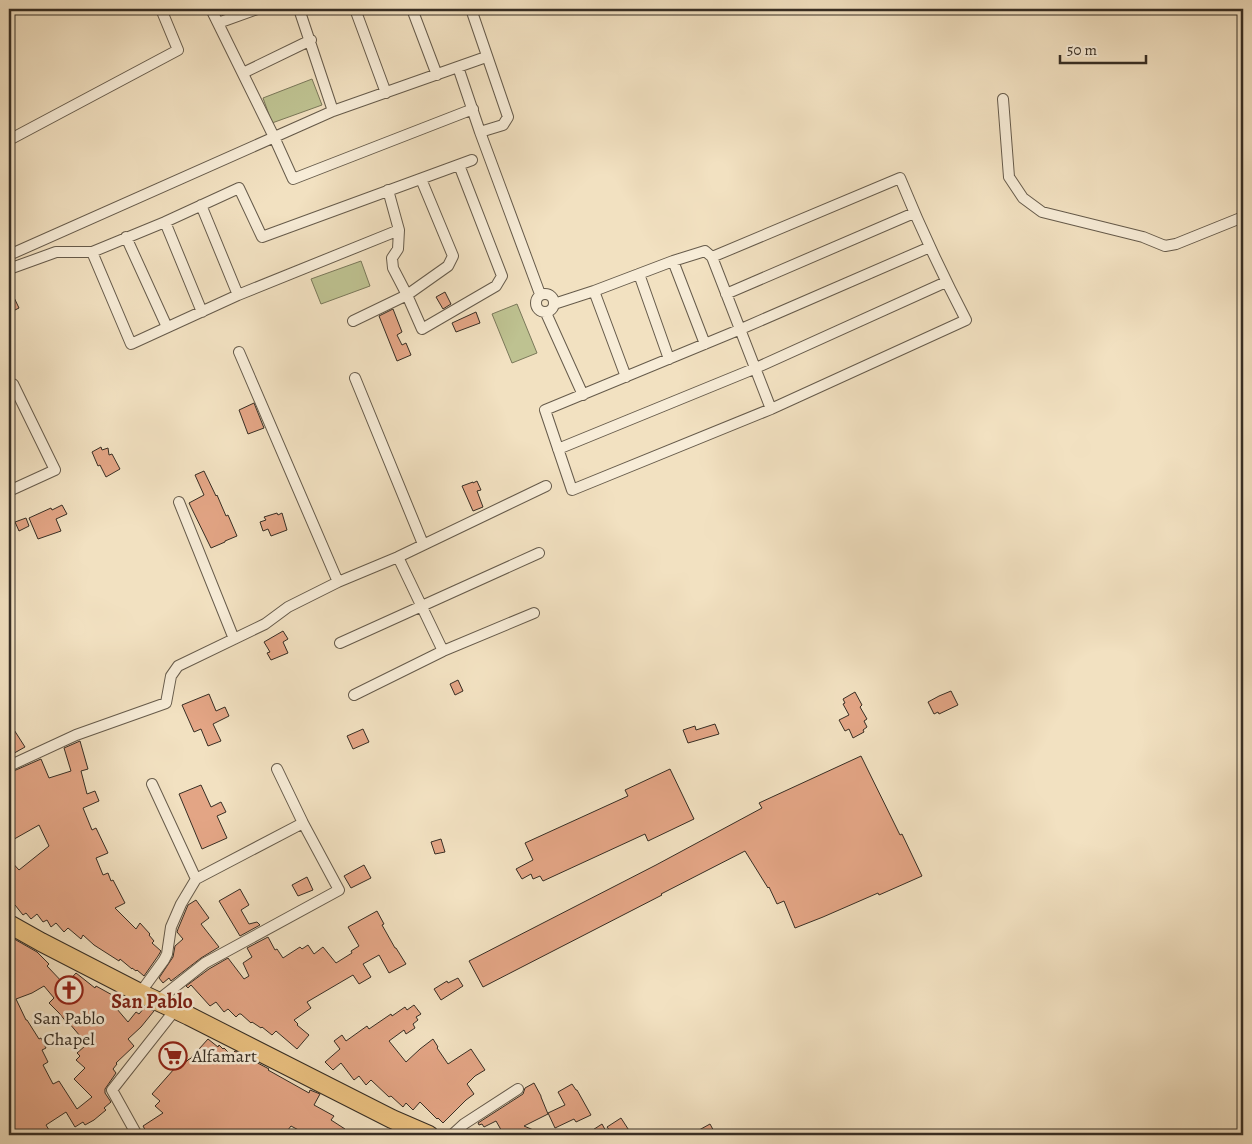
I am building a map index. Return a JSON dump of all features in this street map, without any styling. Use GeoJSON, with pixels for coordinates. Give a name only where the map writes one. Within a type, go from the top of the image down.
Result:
{"type":"FeatureCollection","features":[{"type":"Feature","properties":{"kind":"highway"},"geometry":{"type":"LineString","coordinates":[[9,924],[140,993],[392,1119],[429,1135]]}},
{"type":"Feature","properties":{"kind":"street"},"geometry":{"type":"LineString","coordinates":[[9,140],[178,50],[161,9]]}},
{"type":"Feature","properties":{"kind":"street"},"geometry":{"type":"LineString","coordinates":[[210,9],[243,73],[293,179],[473,109]]}},
{"type":"Feature","properties":{"kind":"street"},"geometry":{"type":"LineString","coordinates":[[218,23],[257,9]]}},
{"type":"Feature","properties":{"kind":"street"},"geometry":{"type":"LineString","coordinates":[[299,9],[334,111]]}},
{"type":"Feature","properties":{"kind":"street"},"geometry":{"type":"LineString","coordinates":[[355,9],[386,93]]}},
{"type":"Feature","properties":{"kind":"street"},"geometry":{"type":"LineString","coordinates":[[412,9],[437,75]]}},
{"type":"Feature","properties":{"kind":"street"},"geometry":{"type":"LineString","coordinates":[[471,9],[508,117],[503,125],[480,132]]}},
{"type":"Feature","properties":{"kind":"street"},"geometry":{"type":"LineString","coordinates":[[243,73],[311,40]]}},
{"type":"Feature","properties":{"kind":"street"},"geometry":{"type":"LineString","coordinates":[[9,255],[334,111],[486,57]]}},
{"type":"Feature","properties":{"kind":"street"},"geometry":{"type":"LineString","coordinates":[[458,67],[540,294]]}},
{"type":"Feature","properties":{"kind":"street"},"geometry":{"type":"LineString","coordinates":[[1003,99],[1009,177],[1023,198],[1042,212],[1142,238],[1165,246],[1176,244],[1243,217]]}},
{"type":"Feature","properties":{"kind":"street"},"geometry":{"type":"LineString","coordinates":[[9,269],[56,252],[92,252],[165,222],[239,188],[262,236],[472,160]]}},
{"type":"Feature","properties":{"kind":"street"},"geometry":{"type":"LineString","coordinates":[[388,190],[399,230],[398,249],[392,258],[393,268],[422,329],[496,286],[502,276],[459,165]]}},
{"type":"Feature","properties":{"kind":"street"},"geometry":{"type":"LineString","coordinates":[[354,321],[407,295],[448,266],[452,256],[421,178]]}},
{"type":"Feature","properties":{"kind":"street"},"geometry":{"type":"LineString","coordinates":[[712,257],[900,178],[946,282],[966,320],[771,409],[572,490],[545,410],[741,329],[930,247]]}},
{"type":"Feature","properties":{"kind":"street"},"geometry":{"type":"LineString","coordinates":[[201,205],[238,295]]}},
{"type":"Feature","properties":{"kind":"street"},"geometry":{"type":"LineString","coordinates":[[726,294],[914,213]]}},
{"type":"Feature","properties":{"kind":"street"},"geometry":{"type":"LineString","coordinates":[[165,222],[202,312]]}},
{"type":"Feature","properties":{"kind":"street"},"geometry":{"type":"LineString","coordinates":[[92,252],[131,344],[238,295],[399,230]]}},
{"type":"Feature","properties":{"kind":"street"},"geometry":{"type":"LineString","coordinates":[[126,238],[167,327]]}},
{"type":"Feature","properties":{"kind":"street"},"geometry":{"type":"LineString","coordinates":[[554,304],[705,251],[712,257],[771,409]]}},
{"type":"Feature","properties":{"kind":"street"},"geometry":{"type":"LineString","coordinates":[[673,261],[705,344]]}},
{"type":"Feature","properties":{"kind":"street"},"geometry":{"type":"LineString","coordinates":[[639,274],[668,359]]}},
{"type":"Feature","properties":{"kind":"street"},"geometry":{"type":"LineString","coordinates":[[558,449],[756,368],[946,282]]}},
{"type":"Feature","properties":{"kind":"street"},"geometry":{"type":"LineString","coordinates":[[594,291],[626,377]]}},
{"type":"Feature","properties":{"kind":"street"},"geometry":{"type":"LineString","coordinates":[[547,293],[553,297],[554,304],[552,310],[546,312],[539,311],[535,305],[536,299],[540,294],[547,293]]}},
{"type":"Feature","properties":{"kind":"street"},"geometry":{"type":"LineString","coordinates":[[546,312],[583,395]]}},
{"type":"Feature","properties":{"kind":"street"},"geometry":{"type":"LineString","coordinates":[[239,352],[338,582]]}},
{"type":"Feature","properties":{"kind":"street"},"geometry":{"type":"LineString","coordinates":[[355,378],[423,544]]}},
{"type":"Feature","properties":{"kind":"street"},"geometry":{"type":"LineString","coordinates":[[9,383],[13,384],[55,470],[10,489]]}},
{"type":"Feature","properties":{"kind":"street"},"geometry":{"type":"LineString","coordinates":[[9,766],[76,735],[166,703],[170,676],[178,666],[265,624],[288,607],[338,582],[398,557],[546,486]]}},
{"type":"Feature","properties":{"kind":"street"},"geometry":{"type":"LineString","coordinates":[[179,502],[234,639]]}},
{"type":"Feature","properties":{"kind":"street"},"geometry":{"type":"LineString","coordinates":[[340,643],[539,553]]}},
{"type":"Feature","properties":{"kind":"street"},"geometry":{"type":"LineString","coordinates":[[398,557],[443,651]]}},
{"type":"Feature","properties":{"kind":"street"},"geometry":{"type":"LineString","coordinates":[[354,695],[443,651],[534,613]]}},
{"type":"Feature","properties":{"kind":"street"},"geometry":{"type":"LineString","coordinates":[[157,1001],[204,963],[339,890],[277,769]]}},
{"type":"Feature","properties":{"kind":"street"},"geometry":{"type":"LineString","coordinates":[[152,784],[196,879]]}},
{"type":"Feature","properties":{"kind":"street"},"geometry":{"type":"LineString","coordinates":[[140,993],[167,954],[171,927],[181,904],[196,879],[303,823]]}},
{"type":"Feature","properties":{"kind":"street"},"geometry":{"type":"LineString","coordinates":[[137,1135],[112,1090],[175,1010]]}},
{"type":"Feature","properties":{"kind":"street"},"geometry":{"type":"LineString","coordinates":[[452,1135],[464,1124],[518,1089]]}},
{"type":"Feature","properties":{"kind":"green space"},"geometry":{"type":"Polygon","coordinates":[[[312,79],[322,105],[272,123],[263,98],[312,79]]]}},
{"type":"Feature","properties":{"kind":"green space"},"geometry":{"type":"Polygon","coordinates":[[[361,261],[370,286],[321,304],[311,279],[361,261]]]}},
{"type":"Feature","properties":{"kind":"green space"},"geometry":{"type":"Polygon","coordinates":[[[517,304],[537,353],[512,363],[492,314],[517,304]]]}},
{"type":"Feature","properties":{"kind":"building"},"geometry":{"type":"Polygon","coordinates":[[[9,287],[19,308],[9,313],[9,287]]]}},
{"type":"Feature","properties":{"kind":"building"},"geometry":{"type":"Polygon","coordinates":[[[445,292],[451,304],[443,309],[436,297],[445,292]]]}},
{"type":"Feature","properties":{"kind":"building"},"geometry":{"type":"Polygon","coordinates":[[[393,309],[402,332],[397,335],[402,345],[406,343],[411,355],[397,361],[379,316],[393,309]]]}},
{"type":"Feature","properties":{"kind":"building"},"geometry":{"type":"Polygon","coordinates":[[[476,312],[480,323],[456,332],[452,323],[476,312]]]}},
{"type":"Feature","properties":{"kind":"building"},"geometry":{"type":"Polygon","coordinates":[[[254,403],[264,428],[248,434],[239,410],[254,403]]]}},
{"type":"Feature","properties":{"kind":"building"},"geometry":{"type":"Polygon","coordinates":[[[101,447],[102,450],[108,448],[109,455],[112,454],[120,469],[106,477],[100,465],[98,466],[92,452],[101,447]]]}},
{"type":"Feature","properties":{"kind":"building"},"geometry":{"type":"Polygon","coordinates":[[[204,471],[237,536],[211,548],[189,503],[204,495],[195,475],[204,471]]]}},
{"type":"Feature","properties":{"kind":"building"},"geometry":{"type":"Polygon","coordinates":[[[477,481],[481,490],[477,491],[483,507],[473,511],[462,486],[477,481]]]}},
{"type":"Feature","properties":{"kind":"building"},"geometry":{"type":"Polygon","coordinates":[[[62,505],[67,514],[56,519],[61,531],[38,539],[29,518],[62,505]]]}},
{"type":"Feature","properties":{"kind":"building"},"geometry":{"type":"Polygon","coordinates":[[[277,513],[278,515],[282,513],[287,530],[271,536],[268,529],[263,531],[260,522],[266,520],[264,517],[277,513]]]}},
{"type":"Feature","properties":{"kind":"building"},"geometry":{"type":"Polygon","coordinates":[[[26,518],[29,526],[19,531],[15,522],[26,518]]]}},
{"type":"Feature","properties":{"kind":"building"},"geometry":{"type":"Polygon","coordinates":[[[283,631],[288,639],[283,642],[288,653],[271,660],[267,653],[270,652],[264,642],[283,631]]]}},
{"type":"Feature","properties":{"kind":"building"},"geometry":{"type":"Polygon","coordinates":[[[458,680],[463,691],[455,695],[450,684],[458,680]]]}},
{"type":"Feature","properties":{"kind":"building"},"geometry":{"type":"Polygon","coordinates":[[[951,691],[958,705],[939,714],[938,712],[934,714],[928,702],[951,691]]]}},
{"type":"Feature","properties":{"kind":"building"},"geometry":{"type":"Polygon","coordinates":[[[855,692],[862,705],[860,707],[867,719],[864,721],[867,727],[863,730],[864,732],[853,738],[849,729],[845,731],[839,720],[849,715],[843,704],[845,703],[843,699],[855,692]]]}},
{"type":"Feature","properties":{"kind":"building"},"geometry":{"type":"Polygon","coordinates":[[[209,694],[216,711],[225,707],[229,716],[213,724],[221,741],[208,746],[201,729],[194,732],[182,705],[209,694]]]}},
{"type":"Feature","properties":{"kind":"building"},"geometry":{"type":"Polygon","coordinates":[[[9,722],[25,747],[9,756],[9,722]]]}},
{"type":"Feature","properties":{"kind":"building"},"geometry":{"type":"Polygon","coordinates":[[[715,724],[719,734],[688,743],[683,730],[695,726],[696,730],[715,724]]]}},
{"type":"Feature","properties":{"kind":"building"},"geometry":{"type":"Polygon","coordinates":[[[363,729],[369,742],[353,749],[347,736],[363,729]]]}},
{"type":"Feature","properties":{"kind":"building"},"geometry":{"type":"Polygon","coordinates":[[[80,741],[88,769],[81,771],[87,794],[95,791],[99,801],[83,808],[92,830],[96,828],[108,853],[96,858],[103,875],[108,873],[125,903],[115,908],[136,929],[140,923],[150,934],[154,941],[152,943],[161,951],[144,976],[120,959],[119,961],[94,945],[83,935],[81,939],[68,928],[64,932],[56,923],[51,927],[47,920],[43,922],[37,914],[31,919],[26,913],[23,915],[15,905],[9,911],[9,859],[19,870],[49,846],[39,825],[9,842],[9,773],[41,759],[49,778],[71,771],[64,748],[80,741]]]}},
{"type":"Feature","properties":{"kind":"building"},"geometry":{"type":"Polygon","coordinates":[[[861,756],[922,876],[795,928],[784,901],[777,904],[769,887],[745,851],[483,987],[469,961],[762,808],[759,803],[861,756]]]}},
{"type":"Feature","properties":{"kind":"building"},"geometry":{"type":"Polygon","coordinates":[[[670,769],[694,819],[648,841],[645,834],[543,881],[540,876],[533,879],[531,874],[522,879],[516,869],[533,860],[525,843],[628,796],[625,790],[670,769]]]}},
{"type":"Feature","properties":{"kind":"building"},"geometry":{"type":"Polygon","coordinates":[[[201,785],[211,807],[221,802],[226,812],[217,816],[227,838],[202,849],[179,794],[201,785]]]}},
{"type":"Feature","properties":{"kind":"building"},"geometry":{"type":"Polygon","coordinates":[[[441,839],[445,852],[435,854],[431,842],[441,839]]]}},
{"type":"Feature","properties":{"kind":"building"},"geometry":{"type":"Polygon","coordinates":[[[364,865],[371,878],[351,888],[344,876],[364,865]]]}},
{"type":"Feature","properties":{"kind":"building"},"geometry":{"type":"Polygon","coordinates":[[[307,877],[313,890],[298,896],[292,885],[307,877]]]}},
{"type":"Feature","properties":{"kind":"building"},"geometry":{"type":"Polygon","coordinates":[[[240,889],[249,905],[241,910],[249,924],[257,922],[260,925],[240,936],[219,901],[240,889]]]}},
{"type":"Feature","properties":{"kind":"building"},"geometry":{"type":"Polygon","coordinates":[[[196,900],[209,918],[201,924],[219,947],[171,981],[169,978],[163,983],[159,978],[173,957],[175,946],[183,939],[177,932],[178,929],[188,905],[196,900]]]}},
{"type":"Feature","properties":{"kind":"building"},"geometry":{"type":"Polygon","coordinates":[[[377,911],[384,924],[382,925],[406,964],[389,973],[379,955],[363,964],[371,977],[359,984],[353,975],[307,1002],[311,1008],[294,1020],[309,1035],[297,1049],[276,1031],[272,1035],[262,1027],[251,1023],[241,1014],[236,1017],[228,1009],[224,1012],[216,1002],[210,1006],[191,985],[188,988],[186,986],[228,958],[244,979],[249,976],[243,963],[252,957],[247,948],[268,937],[275,950],[277,949],[283,958],[300,947],[302,949],[308,945],[314,954],[323,947],[336,963],[359,946],[348,927],[377,911]]]}},
{"type":"Feature","properties":{"kind":"building"},"geometry":{"type":"Polygon","coordinates":[[[9,936],[37,952],[65,985],[76,973],[95,988],[96,986],[114,996],[111,1002],[128,1022],[136,1012],[139,1014],[145,1007],[154,1011],[128,1039],[134,1046],[116,1063],[113,1069],[116,1073],[105,1089],[105,1093],[111,1102],[104,1108],[106,1110],[85,1125],[83,1122],[75,1127],[66,1112],[46,1125],[52,1135],[9,1135],[9,936]],[[44,986],[16,999],[26,1020],[39,1039],[41,1038],[46,1048],[42,1050],[48,1062],[43,1065],[53,1084],[59,1081],[77,1109],[92,1097],[74,1079],[85,1068],[76,1060],[80,1056],[77,1053],[86,1043],[49,1003],[54,998],[44,986]]]}},
{"type":"Feature","properties":{"kind":"building"},"geometry":{"type":"Polygon","coordinates":[[[458,978],[463,986],[441,1000],[434,989],[447,981],[448,983],[458,978]]]}},
{"type":"Feature","properties":{"kind":"building"},"geometry":{"type":"Polygon","coordinates":[[[414,1005],[421,1014],[416,1017],[418,1020],[413,1024],[415,1028],[406,1034],[404,1030],[389,1041],[406,1062],[433,1039],[448,1064],[471,1049],[485,1070],[467,1084],[474,1094],[443,1123],[420,1102],[413,1110],[406,1103],[403,1107],[371,1080],[366,1085],[359,1076],[354,1080],[341,1063],[333,1070],[325,1062],[340,1049],[334,1041],[342,1035],[346,1041],[367,1026],[369,1029],[391,1014],[392,1016],[405,1007],[407,1010],[414,1005]]]}},
{"type":"Feature","properties":{"kind":"building"},"geometry":{"type":"Polygon","coordinates":[[[208,1039],[229,1053],[232,1054],[235,1051],[309,1093],[310,1090],[320,1094],[314,1105],[334,1116],[331,1120],[345,1129],[341,1135],[308,1135],[291,1126],[284,1135],[148,1135],[143,1126],[163,1113],[155,1106],[160,1101],[152,1094],[182,1060],[185,1063],[190,1059],[208,1039]]]}},
{"type":"Feature","properties":{"kind":"building"},"geometry":{"type":"Polygon","coordinates":[[[534,1083],[548,1114],[524,1126],[545,1135],[504,1135],[496,1121],[484,1127],[482,1124],[479,1125],[478,1123],[523,1094],[525,1088],[534,1083]]]}},
{"type":"Feature","properties":{"kind":"building"},"geometry":{"type":"Polygon","coordinates":[[[572,1084],[591,1115],[576,1122],[574,1119],[555,1128],[548,1113],[565,1105],[558,1092],[572,1084]]]}},
{"type":"Feature","properties":{"kind":"building"},"geometry":{"type":"Polygon","coordinates":[[[621,1118],[632,1135],[613,1135],[607,1127],[621,1118]]]}},
{"type":"Feature","properties":{"kind":"building"},"geometry":{"type":"Polygon","coordinates":[[[602,1124],[608,1135],[585,1135],[602,1124]]]}},
{"type":"Feature","properties":{"kind":"building"},"geometry":{"type":"Polygon","coordinates":[[[710,1124],[716,1135],[690,1135],[710,1124]]]}},
{"type":"Feature","properties":{"kind":"place","name":"San Pablo Chapel"},"geometry":{"type":"Point","coordinates":[69,990]}},
{"type":"Feature","properties":{"kind":"place","name":"Alfamart"},"geometry":{"type":"Point","coordinates":[173,1056]}},
{"type":"Feature","properties":{"kind":"district","name":"San Pablo"},"geometry":{"type":"Point","coordinates":[152,1001]}}]}
